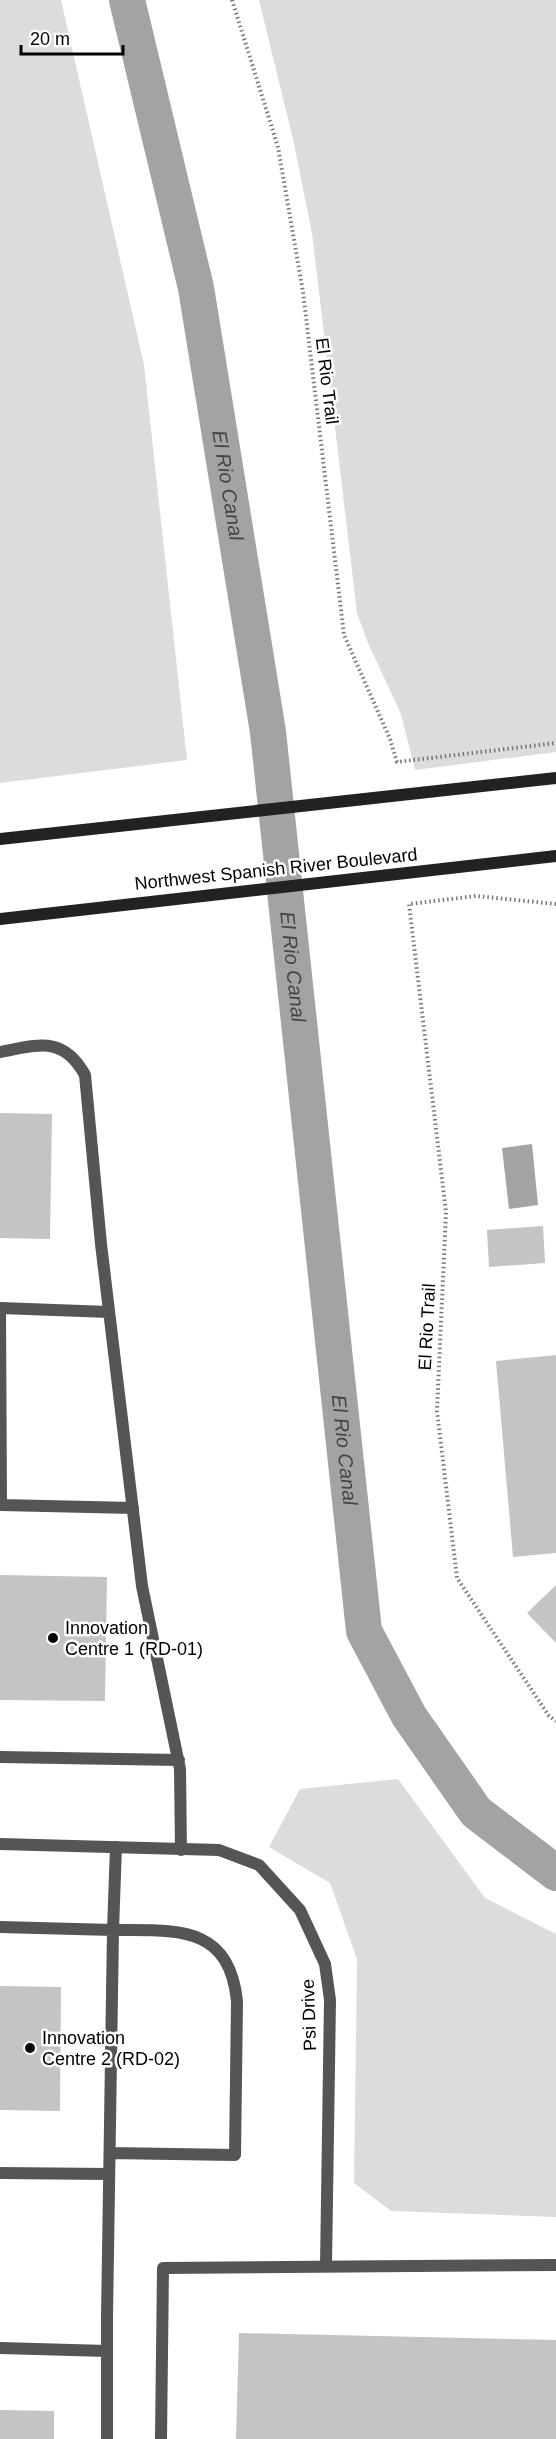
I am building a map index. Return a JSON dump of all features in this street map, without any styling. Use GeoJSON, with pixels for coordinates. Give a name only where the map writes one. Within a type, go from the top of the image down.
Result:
{"type":"FeatureCollection","features":[{"type":"Feature","properties":{"kind":"main road"},"geometry":{"type":"LineString","coordinates":[[0,839],[556,778]]}},
{"type":"Feature","properties":{"kind":"main road","name":"Northwest Spanish River Boulevard"},"geometry":{"type":"LineString","coordinates":[[0,919],[556,856]]}},
{"type":"Feature","properties":{"kind":"street"},"geometry":{"type":"LineString","coordinates":[[0,1052],[45,1045],[63,1049],[77,1060],[85,1075],[109,1312],[142,1586],[178,1760],[181,1850]]}},
{"type":"Feature","properties":{"kind":"street"},"geometry":{"type":"LineString","coordinates":[[109,1312],[0,1308],[1,1505],[133,1508]]}},
{"type":"Feature","properties":{"kind":"street"},"geometry":{"type":"LineString","coordinates":[[0,1757],[178,1760]]}},
{"type":"Feature","properties":{"kind":"street","name":"Psi Drive"},"geometry":{"type":"LineString","coordinates":[[0,1844],[219,1850],[259,1865],[300,1910],[325,1964],[330,2000],[326,2266]]}},
{"type":"Feature","properties":{"kind":"street"},"geometry":{"type":"LineString","coordinates":[[107,2439],[109,2174],[116,1847]]}},
{"type":"Feature","properties":{"kind":"street"},"geometry":{"type":"LineString","coordinates":[[0,1927],[187,1932],[216,1949],[229,1963],[235,1979],[237,2001],[235,2155],[110,2153]]}},
{"type":"Feature","properties":{"kind":"street"},"geometry":{"type":"LineString","coordinates":[[0,2173],[109,2174]]}},
{"type":"Feature","properties":{"kind":"street"},"geometry":{"type":"LineString","coordinates":[[161,2439],[163,2268],[556,2265]]}},
{"type":"Feature","properties":{"kind":"street"},"geometry":{"type":"LineString","coordinates":[[0,2348],[107,2351]]}},
{"type":"Feature","properties":{"kind":"path","name":"El Rio Trail"},"geometry":{"type":"LineString","coordinates":[[232,0],[278,147],[303,292],[344,635],[390,739],[397,762],[556,744]]}},
{"type":"Feature","properties":{"kind":"path","name":"El Rio Trail"},"geometry":{"type":"LineString","coordinates":[[556,904],[476,896],[409,904],[446,1212],[437,1411],[457,1578],[549,1716],[556,1721]]}},
{"type":"Feature","properties":{"kind":"shaded area"},"geometry":{"type":"Polygon","coordinates":[[[0,0],[61,0],[144,365],[187,760],[0,783],[0,0]]]}},
{"type":"Feature","properties":{"kind":"shaded area"},"geometry":{"type":"Polygon","coordinates":[[[259,0],[556,0],[556,752],[415,770],[401,714],[368,643],[357,613],[312,233],[293,139],[259,0]]]}},
{"type":"Feature","properties":{"kind":"shaded area"},"geometry":{"type":"Polygon","coordinates":[[[532,1144],[538,1205],[509,1209],[502,1148],[532,1144]]]}},
{"type":"Feature","properties":{"kind":"shaded area"},"geometry":{"type":"Polygon","coordinates":[[[398,1779],[485,1898],[556,1934],[556,2217],[391,2211],[354,2183],[357,1959],[330,1883],[269,1847],[300,1789],[398,1779]]]}},
{"type":"Feature","properties":{"kind":"building"},"geometry":{"type":"Polygon","coordinates":[[[0,1113],[52,1114],[50,1239],[0,1238],[0,1113]]]}},
{"type":"Feature","properties":{"kind":"building"},"geometry":{"type":"Polygon","coordinates":[[[543,1226],[545,1263],[489,1267],[487,1230],[543,1226]]]}},
{"type":"Feature","properties":{"kind":"building"},"geometry":{"type":"Polygon","coordinates":[[[556,1355],[556,1553],[513,1557],[496,1361],[556,1355]]]}},
{"type":"Feature","properties":{"kind":"building","name":"Innovation Centre 1 (RD-01)"},"geometry":{"type":"Polygon","coordinates":[[[0,1575],[107,1577],[105,1701],[0,1700],[0,1575]]]}},
{"type":"Feature","properties":{"kind":"building"},"geometry":{"type":"Polygon","coordinates":[[[556,1585],[556,1643],[527,1613],[556,1585]]]}},
{"type":"Feature","properties":{"kind":"building","name":"Innovation Centre 2 (RD-02)"},"geometry":{"type":"Polygon","coordinates":[[[0,1986],[61,1987],[60,2111],[0,2110],[0,1986]]]}},
{"type":"Feature","properties":{"kind":"building"},"geometry":{"type":"Polygon","coordinates":[[[239,2333],[556,2340],[556,2439],[236,2439],[239,2333]]]}},
{"type":"Feature","properties":{"kind":"building"},"geometry":{"type":"Polygon","coordinates":[[[0,2410],[54,2411],[54,2439],[0,2439],[0,2410]]]}},
{"type":"Feature","properties":{"kind":"waterway","name":"El Rio Canal"},"geometry":{"type":"LineString","coordinates":[[127,0],[196,288],[268,732],[364,1631],[409,1716],[476,1812],[556,1873]]}},
{"type":"Feature","properties":{"kind":"place","name":"Innovation Centre 1 (RD-01)"},"geometry":{"type":"Point","coordinates":[53,1638]}},
{"type":"Feature","properties":{"kind":"place","name":"Innovation Centre 2 (RD-02)"},"geometry":{"type":"Point","coordinates":[30,2048]}}]}
